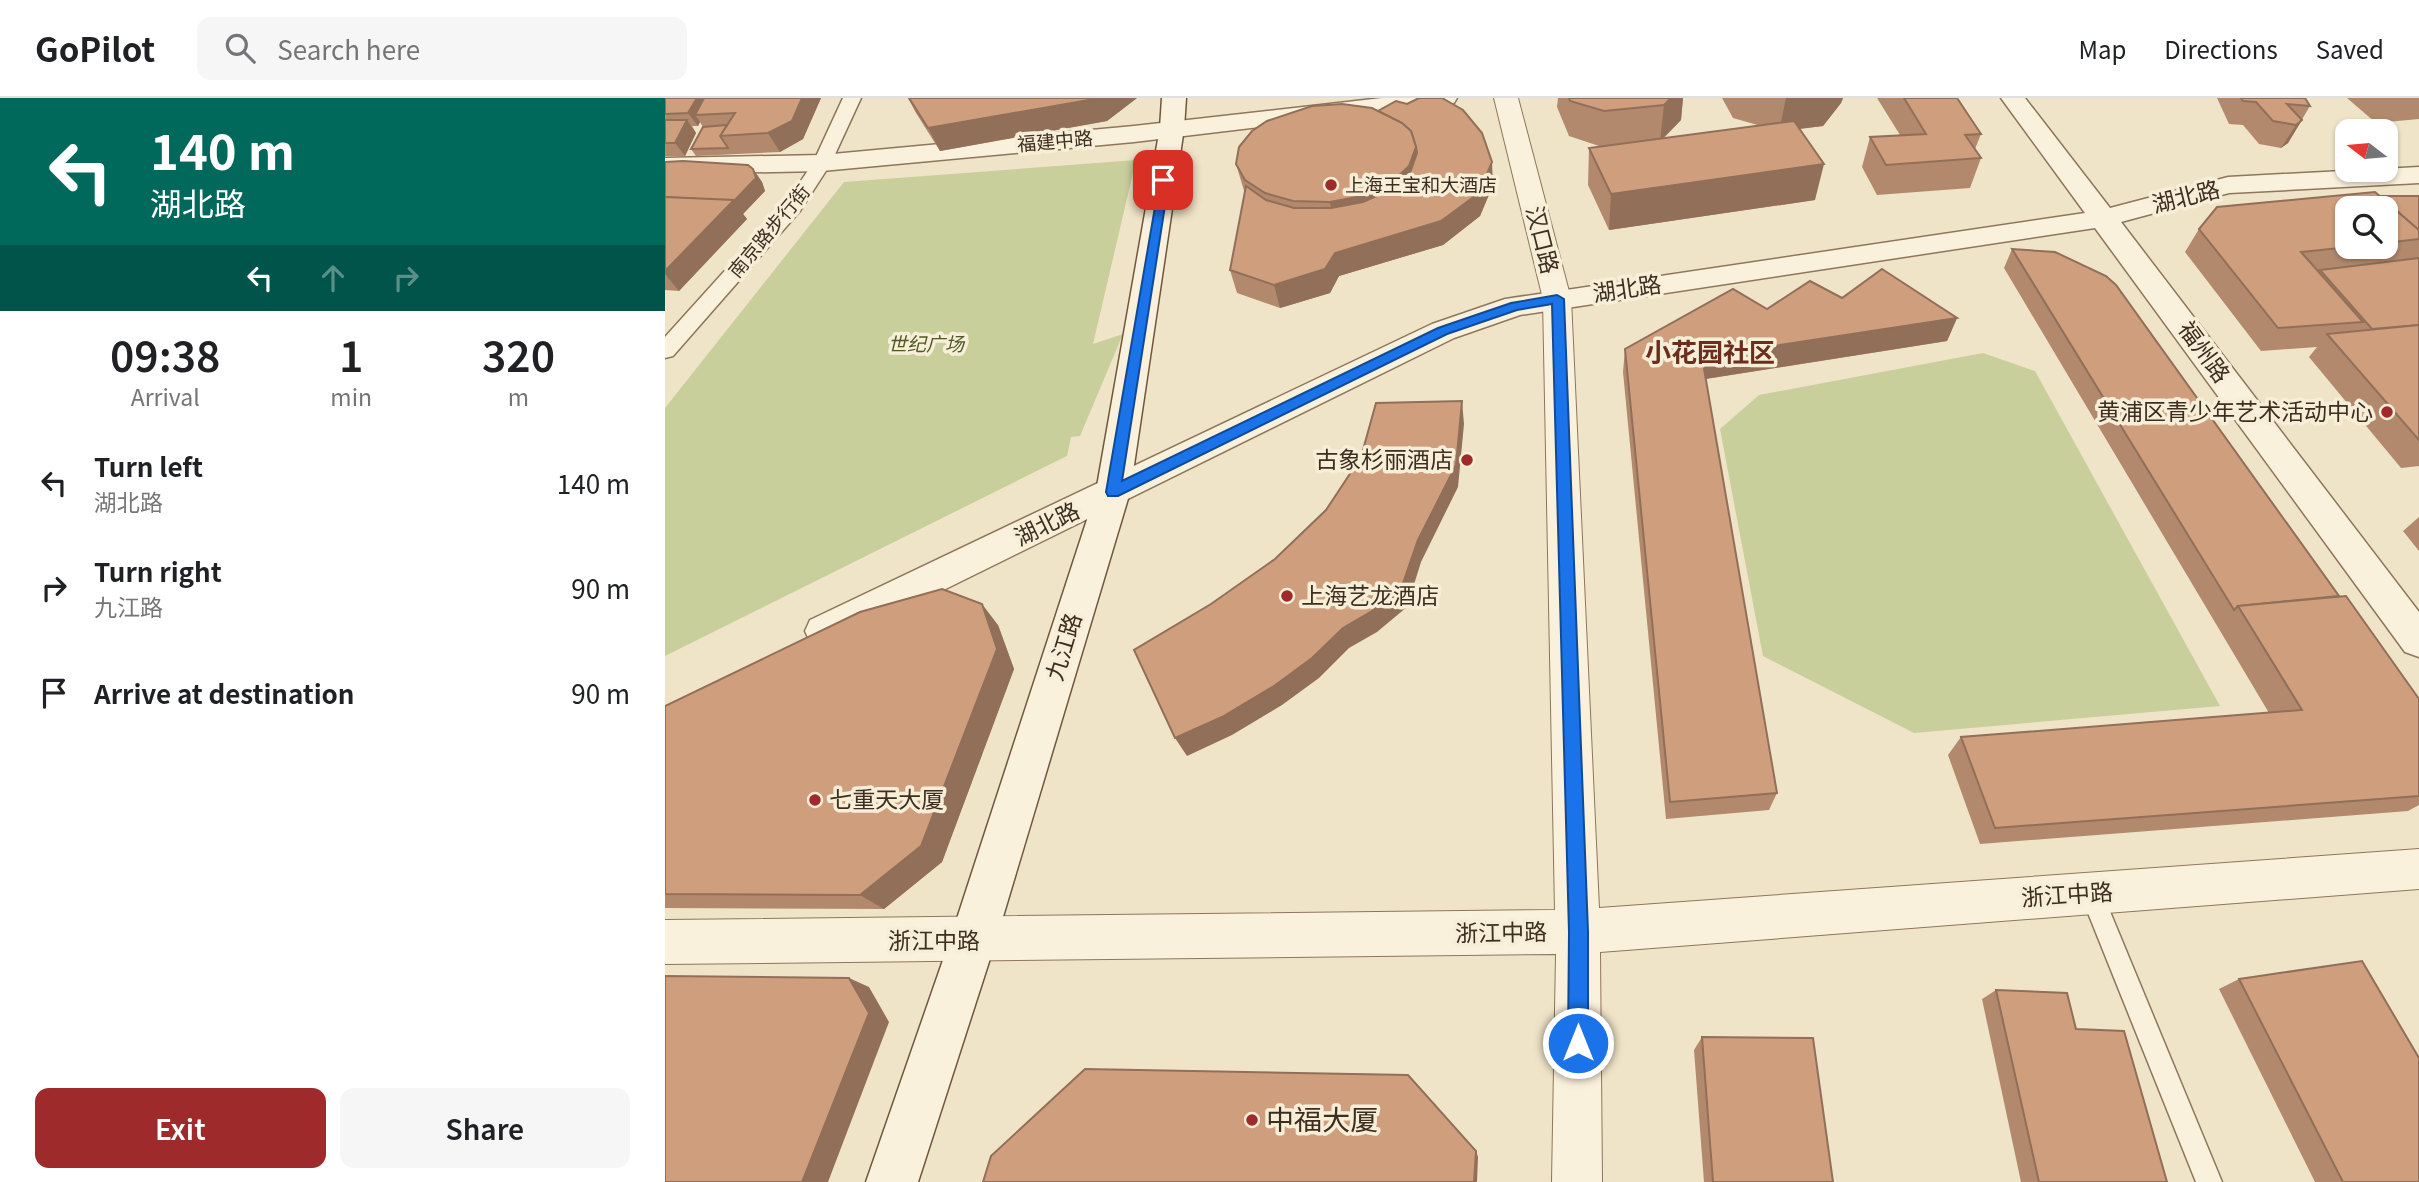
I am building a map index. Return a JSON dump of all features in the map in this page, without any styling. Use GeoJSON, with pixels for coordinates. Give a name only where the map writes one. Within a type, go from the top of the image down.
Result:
{"type":"FeatureCollection","features":[{"type":"Feature","properties":{"kind":"street","name":"南京路步行街"},"geometry":{"type":"LineString","coordinates":[[665,351],[793,207],[822,163],[852,98]]}},
{"type":"Feature","properties":{"kind":"street","name":"九江路"},"geometry":{"type":"LineString","coordinates":[[892,1182],[973,940],[1113,492],[1172,128],[1174,98]]}},
{"type":"Feature","properties":{"kind":"street","name":"福建中路"},"geometry":{"type":"LineString","coordinates":[[665,166],[822,163],[1445,98]]}},
{"type":"Feature","properties":{"kind":"street","name":"汉口路"},"geometry":{"type":"LineString","coordinates":[[1506,98],[1557,299],[1578,932],[1577,1182]]}},
{"type":"Feature","properties":{"kind":"street","name":"福州路"},"geometry":{"type":"LineString","coordinates":[[2013,98],[2419,641]]}},
{"type":"Feature","properties":{"kind":"street","name":"湖北路"},"geometry":{"type":"LineString","coordinates":[[789,648],[1443,331],[1515,306],[2105,218],[2228,185],[2419,175]]}},
{"type":"Feature","properties":{"kind":"street","name":"浙江中路"},"geometry":{"type":"LineString","coordinates":[[665,942],[1578,932],[2419,869]]}},
{"type":"Feature","properties":{"kind":"lane"},"geometry":{"type":"LineString","coordinates":[[2091,893],[2209,1182]]}},
{"type":"Feature","properties":{"kind":"green space","name":"世纪广场"},"geometry":{"type":"Polygon","coordinates":[[[1136,160],[1093,344],[1123,334],[1080,436],[1071,437],[1067,456],[665,656],[665,408],[844,182],[1136,160]]]}},
{"type":"Feature","properties":{"kind":"green space"},"geometry":{"type":"Polygon","coordinates":[[[1983,353],[2035,371],[2220,706],[1914,733],[1763,656],[1720,429],[1759,395],[1983,353]]]}},
{"type":"Feature","properties":{"kind":"building"},"geometry":{"type":"Polygon","coordinates":[[[665,98],[697,98],[688,113],[665,114],[665,98]]]}},
{"type":"Feature","properties":{"kind":"building"},"geometry":{"type":"Polygon","coordinates":[[[704,98],[802,98],[792,121],[768,133],[720,136],[735,113],[695,115],[704,98]]]}},
{"type":"Feature","properties":{"kind":"building"},"geometry":{"type":"Polygon","coordinates":[[[909,98],[1100,98],[928,128],[909,98]]]}},
{"type":"Feature","properties":{"kind":"building"},"geometry":{"type":"Polygon","coordinates":[[[1419,98],[1442,98],[1463,110],[1482,133],[1492,162],[1479,193],[1441,221],[1335,253],[1325,269],[1274,285],[1230,270],[1246,186],[1266,200],[1294,208],[1331,208],[1363,202],[1393,189],[1410,173],[1417,153],[1416,147],[1411,131],[1402,123],[1378,111],[1396,101],[1407,104],[1419,98]]]}},
{"type":"Feature","properties":{"kind":"building"},"geometry":{"type":"Polygon","coordinates":[[[1569,98],[1671,98],[1664,105],[1604,111],[1570,101],[1569,98]]]}},
{"type":"Feature","properties":{"kind":"building"},"geometry":{"type":"Polygon","coordinates":[[[1904,98],[1957,98],[1981,134],[1965,135],[1981,158],[1886,165],[1870,137],[1926,134],[1904,98]]]}},
{"type":"Feature","properties":{"kind":"building"},"geometry":{"type":"Polygon","coordinates":[[[2241,98],[2305,98],[2310,106],[2287,104],[2302,120],[2296,125],[2273,121],[2256,102],[2243,101],[2241,98]]]}},
{"type":"Feature","properties":{"kind":"building","name":"上海王宝和大酒店"},"geometry":{"type":"Polygon","coordinates":[[[1342,104],[1372,108],[1402,123],[1411,131],[1416,147],[1409,166],[1392,182],[1362,196],[1330,202],[1293,201],[1265,193],[1245,180],[1236,164],[1239,147],[1252,131],[1267,121],[1312,106],[1342,104]]]}},
{"type":"Feature","properties":{"kind":"building"},"geometry":{"type":"Polygon","coordinates":[[[665,120],[687,120],[675,143],[665,143],[665,120]]]}},
{"type":"Feature","properties":{"kind":"building"},"geometry":{"type":"Polygon","coordinates":[[[1794,121],[1824,164],[1611,194],[1589,148],[1794,121]]]}},
{"type":"Feature","properties":{"kind":"building"},"geometry":{"type":"Polygon","coordinates":[[[727,125],[720,136],[728,148],[691,149],[703,127],[727,125]]]}},
{"type":"Feature","properties":{"kind":"building"},"geometry":{"type":"Polygon","coordinates":[[[665,162],[748,165],[753,169],[756,178],[734,201],[665,197],[665,162]]]}},
{"type":"Feature","properties":{"kind":"building"},"geometry":{"type":"Polygon","coordinates":[[[2375,192],[2380,196],[2335,196],[2335,248],[2301,252],[2363,322],[2278,328],[2199,229],[2217,207],[2375,192]]]}},
{"type":"Feature","properties":{"kind":"building"},"geometry":{"type":"Polygon","coordinates":[[[2398,196],[2419,196],[2419,230],[2398,212],[2398,196]]]}},
{"type":"Feature","properties":{"kind":"building"},"geometry":{"type":"Polygon","coordinates":[[[665,197],[734,200],[665,271],[665,197]]]}},
{"type":"Feature","properties":{"kind":"building"},"geometry":{"type":"Polygon","coordinates":[[[2398,212],[2419,230],[2419,239],[2398,241],[2398,212]]]}},
{"type":"Feature","properties":{"kind":"building"},"geometry":{"type":"Polygon","coordinates":[[[2012,249],[2055,252],[2106,276],[2116,285],[2339,596],[2238,606],[2234,610],[2012,249]]]}},
{"type":"Feature","properties":{"kind":"building"},"geometry":{"type":"Polygon","coordinates":[[[2419,258],[2419,325],[2372,329],[2320,270],[2419,258]]]}},
{"type":"Feature","properties":{"kind":"building"},"geometry":{"type":"Polygon","coordinates":[[[1882,269],[1957,318],[1702,357],[1777,793],[1670,802],[1625,349],[1733,289],[1767,309],[1810,281],[1842,298],[1882,269]]]}},
{"type":"Feature","properties":{"kind":"building"},"geometry":{"type":"Polygon","coordinates":[[[2419,325],[2419,440],[2327,334],[2419,325]]]}},
{"type":"Feature","properties":{"kind":"building"},"geometry":{"type":"Polygon","coordinates":[[[1462,401],[1456,465],[1418,540],[1402,586],[1372,611],[1343,628],[1312,658],[1274,686],[1222,717],[1175,738],[1134,650],[1211,604],[1275,559],[1326,510],[1361,457],[1376,403],[1462,401]]]}},
{"type":"Feature","properties":{"kind":"building","name":"七重天大厦"},"geometry":{"type":"Polygon","coordinates":[[[942,589],[982,604],[997,649],[921,846],[860,895],[665,894],[665,706],[860,612],[942,589]]]}},
{"type":"Feature","properties":{"kind":"building"},"geometry":{"type":"Polygon","coordinates":[[[2346,596],[2419,699],[2419,796],[1995,828],[1961,737],[2302,710],[2238,606],[2346,596]]]}},
{"type":"Feature","properties":{"kind":"building"},"geometry":{"type":"Polygon","coordinates":[[[2362,961],[2419,1058],[2419,1182],[2343,1182],[2239,979],[2362,961]]]}},
{"type":"Feature","properties":{"kind":"building"},"geometry":{"type":"Polygon","coordinates":[[[665,976],[849,978],[869,1013],[802,1182],[665,1182],[665,976]]]}},
{"type":"Feature","properties":{"kind":"building"},"geometry":{"type":"Polygon","coordinates":[[[1996,990],[2067,993],[2076,1029],[2124,1031],[2167,1182],[2039,1182],[1996,990]]]}},
{"type":"Feature","properties":{"kind":"building"},"geometry":{"type":"Polygon","coordinates":[[[1702,1037],[1813,1038],[1833,1182],[1713,1182],[1702,1037]]]}},
{"type":"Feature","properties":{"kind":"building","name":"中福大厦"},"geometry":{"type":"Polygon","coordinates":[[[1085,1069],[1408,1075],[1476,1151],[1474,1182],[983,1182],[991,1156],[1085,1069]]]}},
{"type":"Feature","properties":{"kind":"place","name":"上海王宝和大酒店"},"geometry":{"type":"Point","coordinates":[1331,185]}},
{"type":"Feature","properties":{"kind":"place","name":"黄浦区青少年艺术活动中心"},"geometry":{"type":"Point","coordinates":[2387,412]}},
{"type":"Feature","properties":{"kind":"place","name":"古象杉丽酒店"},"geometry":{"type":"Point","coordinates":[1467,460]}},
{"type":"Feature","properties":{"kind":"place","name":"上海艺龙酒店"},"geometry":{"type":"Point","coordinates":[1287,596]}},
{"type":"Feature","properties":{"kind":"place","name":"七重天大厦"},"geometry":{"type":"Point","coordinates":[815,800]}},
{"type":"Feature","properties":{"kind":"place","name":"中福大厦"},"geometry":{"type":"Point","coordinates":[1252,1120]}},
{"type":"Feature","properties":{"kind":"district","name":"小花园社区"},"geometry":{"type":"Point","coordinates":[1710,353]}},
{"type":"Feature","properties":{"kind":"route"},"geometry":{"type":"LineString","coordinates":[[1163,180],[1113,492],[1443,331],[1515,306],[1557,299],[1578,932],[1578,1043]]}}]}
